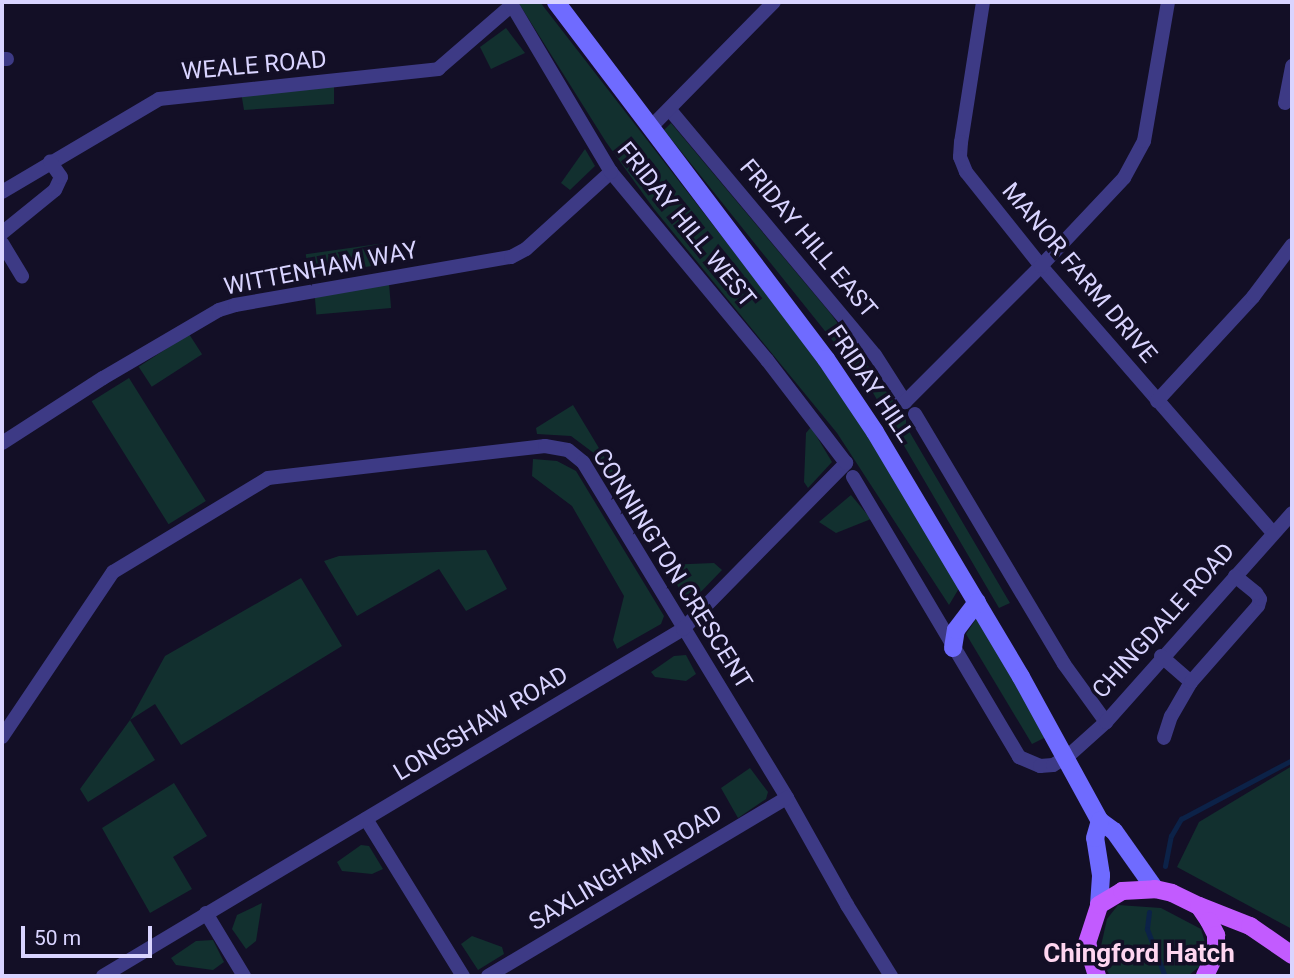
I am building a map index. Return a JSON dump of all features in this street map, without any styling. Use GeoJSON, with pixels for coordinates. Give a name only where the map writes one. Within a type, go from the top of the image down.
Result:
{"type":"FeatureCollection","features":[{"type":"Feature","properties":{"kind":"main road","name":"FRIDAY HILL"},"geometry":{"type":"LineString","coordinates":[[556,2],[826,359],[875,432],[977,602],[1067,757],[1100,821],[1114,831],[1163,891]]}},
{"type":"Feature","properties":{"kind":"main road"},"geometry":{"type":"LineString","coordinates":[[953,648],[956,630],[977,602]]}},
{"type":"Feature","properties":{"kind":"main road"},"geometry":{"type":"LineString","coordinates":[[1092,973],[1088,934],[1099,905],[1101,874],[1095,838],[1100,821]]}},
{"type":"Feature","properties":{"kind":"main road"},"geometry":{"type":"LineString","coordinates":[[1099,905],[1122,891],[1163,891],[1250,926],[1292,956]]}},
{"type":"Feature","properties":{"kind":"main road"},"geometry":{"type":"LineString","coordinates":[[1199,906],[1216,935],[1216,953],[1205,976]]}},
{"type":"Feature","properties":{"kind":"street"},"geometry":{"type":"LineString","coordinates":[[650,128],[774,2]]}},
{"type":"Feature","properties":{"kind":"street","name":"MANOR FARM DRIVE"},"geometry":{"type":"LineString","coordinates":[[983,2],[960,157],[967,172],[1041,266],[1273,533]]}},
{"type":"Feature","properties":{"kind":"street"},"geometry":{"type":"LineString","coordinates":[[910,408],[1124,177],[1144,142],[1168,2]]}},
{"type":"Feature","properties":{"kind":"street","name":"WEALE ROAD"},"geometry":{"type":"LineString","coordinates":[[2,192],[50,161],[159,99],[347,81],[438,69],[511,4]]}},
{"type":"Feature","properties":{"kind":"street","name":"FRIDAY HILL WEST"},"geometry":{"type":"LineString","coordinates":[[511,4],[611,172],[774,370],[846,463]]}},
{"type":"Feature","properties":{"kind":"street"},"geometry":{"type":"LineString","coordinates":[[1285,103],[1292,66]]}},
{"type":"Feature","properties":{"kind":"street","name":"FRIDAY HILL EAST"},"geometry":{"type":"LineString","coordinates":[[670,110],[875,355],[910,408],[1064,664],[1106,722]]}},
{"type":"Feature","properties":{"kind":"street"},"geometry":{"type":"LineString","coordinates":[[2,233],[55,190],[61,177],[50,161]]}},
{"type":"Feature","properties":{"kind":"street","name":"WITTENHAM WAY"},"geometry":{"type":"LineString","coordinates":[[2,443],[103,378],[219,310],[235,304],[511,257],[526,249],[611,172]]}},
{"type":"Feature","properties":{"kind":"street"},"geometry":{"type":"LineString","coordinates":[[2,243],[22,276]]}},
{"type":"Feature","properties":{"kind":"street"},"geometry":{"type":"LineString","coordinates":[[1157,401],[1253,297],[1292,245]]}},
{"type":"Feature","properties":{"kind":"street","name":"CONNINGTON CRESCENT"},"geometry":{"type":"LineString","coordinates":[[2,737],[113,572],[268,478],[545,446],[568,450],[583,462],[787,798],[847,905],[891,976]]}},
{"type":"Feature","properties":{"kind":"street","name":"LONGSHAW ROAD"},"geometry":{"type":"LineString","coordinates":[[103,976],[683,629],[846,463]]}},
{"type":"Feature","properties":{"kind":"street"},"geometry":{"type":"LineString","coordinates":[[853,477],[1019,757],[1040,766],[1053,765],[1067,757]]}},
{"type":"Feature","properties":{"kind":"street","name":"CHINGDALE ROAD"},"geometry":{"type":"LineString","coordinates":[[1067,757],[1106,722],[1161,656],[1292,513]]}},
{"type":"Feature","properties":{"kind":"street"},"geometry":{"type":"LineString","coordinates":[[1164,738],[1171,716],[1191,682],[1258,606],[1260,599],[1256,593],[1235,576]]}},
{"type":"Feature","properties":{"kind":"street"},"geometry":{"type":"LineString","coordinates":[[1161,656],[1191,682]]}},
{"type":"Feature","properties":{"kind":"street","name":"SAXLINGHAM ROAD"},"geometry":{"type":"LineString","coordinates":[[488,976],[787,798]]}},
{"type":"Feature","properties":{"kind":"street"},"geometry":{"type":"LineString","coordinates":[[366,819],[463,976]]}},
{"type":"Feature","properties":{"kind":"street"},"geometry":{"type":"LineString","coordinates":[[206,913],[244,976]]}},
{"type":"Feature","properties":{"kind":"green space"},"geometry":{"type":"Polygon","coordinates":[[[518,2],[540,2],[779,310],[868,432],[961,585],[949,605],[837,433],[654,209],[606,142],[518,2]]]}},
{"type":"Feature","properties":{"kind":"green space"},"geometry":{"type":"Polygon","coordinates":[[[506,28],[525,53],[491,69],[480,47],[506,28]]]}},
{"type":"Feature","properties":{"kind":"green space"},"geometry":{"type":"Polygon","coordinates":[[[334,82],[334,104],[244,110],[241,92],[334,82]]]}},
{"type":"Feature","properties":{"kind":"green space"},"geometry":{"type":"Polygon","coordinates":[[[671,123],[831,314],[906,419],[906,426],[1010,603],[999,608],[869,386],[664,130],[671,123]]]}},
{"type":"Feature","properties":{"kind":"green space"},"geometry":{"type":"Polygon","coordinates":[[[585,149],[595,166],[570,190],[561,183],[585,149]]]}},
{"type":"Feature","properties":{"kind":"green space"},"geometry":{"type":"Polygon","coordinates":[[[385,243],[388,264],[309,275],[306,254],[385,243]]]}},
{"type":"Feature","properties":{"kind":"green space"},"geometry":{"type":"Polygon","coordinates":[[[389,284],[391,308],[316,314],[314,291],[389,284]]]}},
{"type":"Feature","properties":{"kind":"green space"},"geometry":{"type":"Polygon","coordinates":[[[189,334],[202,354],[152,387],[139,367],[189,334]]]}},
{"type":"Feature","properties":{"kind":"green space"},"geometry":{"type":"Polygon","coordinates":[[[129,378],[206,501],[169,524],[92,401],[129,378]]]}},
{"type":"Feature","properties":{"kind":"green space"},"geometry":{"type":"Polygon","coordinates":[[[573,405],[614,473],[610,476],[595,454],[571,436],[537,434],[536,428],[573,405]]]}},
{"type":"Feature","properties":{"kind":"green space"},"geometry":{"type":"Polygon","coordinates":[[[811,427],[832,462],[808,488],[804,482],[806,433],[811,427]]]}},
{"type":"Feature","properties":{"kind":"green space"},"geometry":{"type":"Polygon","coordinates":[[[533,459],[557,461],[576,471],[664,616],[661,624],[617,649],[613,640],[624,596],[572,506],[532,476],[533,459]]]}},
{"type":"Feature","properties":{"kind":"green space"},"geometry":{"type":"Polygon","coordinates":[[[851,495],[871,519],[836,533],[819,522],[851,495]]]}},
{"type":"Feature","properties":{"kind":"green space"},"geometry":{"type":"Polygon","coordinates":[[[486,550],[507,589],[466,611],[439,569],[357,616],[324,561],[339,556],[486,550]]]}},
{"type":"Feature","properties":{"kind":"green space"},"geometry":{"type":"Polygon","coordinates":[[[714,563],[722,570],[695,598],[685,599],[666,565],[714,563]]]}},
{"type":"Feature","properties":{"kind":"green space"},"geometry":{"type":"Polygon","coordinates":[[[301,578],[342,646],[181,745],[155,704],[130,720],[165,656],[301,578]]]}},
{"type":"Feature","properties":{"kind":"green space"},"geometry":{"type":"Polygon","coordinates":[[[980,613],[1046,737],[1032,744],[966,634],[980,613]]]}},
{"type":"Feature","properties":{"kind":"green space"},"geometry":{"type":"Polygon","coordinates":[[[686,655],[696,674],[686,681],[655,677],[651,672],[674,656],[686,655]]]}},
{"type":"Feature","properties":{"kind":"green space"},"geometry":{"type":"Polygon","coordinates":[[[130,720],[155,760],[88,802],[80,789],[130,720]]]}},
{"type":"Feature","properties":{"kind":"green space"},"geometry":{"type":"Polygon","coordinates":[[[1292,766],[1292,929],[1177,867],[1199,822],[1292,766]]]}},
{"type":"Feature","properties":{"kind":"green space"},"geometry":{"type":"Polygon","coordinates":[[[750,768],[768,792],[766,799],[738,818],[721,788],[750,768]]]}},
{"type":"Feature","properties":{"kind":"green space"},"geometry":{"type":"Polygon","coordinates":[[[174,783],[207,836],[173,857],[192,889],[150,913],[102,828],[174,783]]]}},
{"type":"Feature","properties":{"kind":"green space"},"geometry":{"type":"Polygon","coordinates":[[[361,845],[369,846],[383,869],[372,874],[342,871],[337,862],[361,845]]]}},
{"type":"Feature","properties":{"kind":"green space"},"geometry":{"type":"Polygon","coordinates":[[[262,903],[256,941],[246,949],[232,929],[237,915],[262,903]]]}},
{"type":"Feature","properties":{"kind":"green space"},"geometry":{"type":"Polygon","coordinates":[[[1118,905],[1161,908],[1201,929],[1207,949],[1200,966],[1188,976],[1110,976],[1099,955],[1107,919],[1118,905]]]}},
{"type":"Feature","properties":{"kind":"green space"},"geometry":{"type":"Polygon","coordinates":[[[472,936],[502,947],[504,954],[478,970],[461,944],[472,936]]]}},
{"type":"Feature","properties":{"kind":"green space"},"geometry":{"type":"Polygon","coordinates":[[[213,940],[224,962],[213,970],[176,965],[171,958],[196,941],[213,940]]]}},
{"type":"Feature","properties":{"kind":"waterway"},"geometry":{"type":"LineString","coordinates":[[1165,866],[1171,836],[1181,819],[1292,760]]}},
{"type":"Feature","properties":{"kind":"waterway"},"geometry":{"type":"LineString","coordinates":[[1149,912],[1147,929],[1164,974]]}},
{"type":"Feature","properties":{"kind":"district","name":"Chingford Hatch"},"geometry":{"type":"Point","coordinates":[1139,954]}}]}
